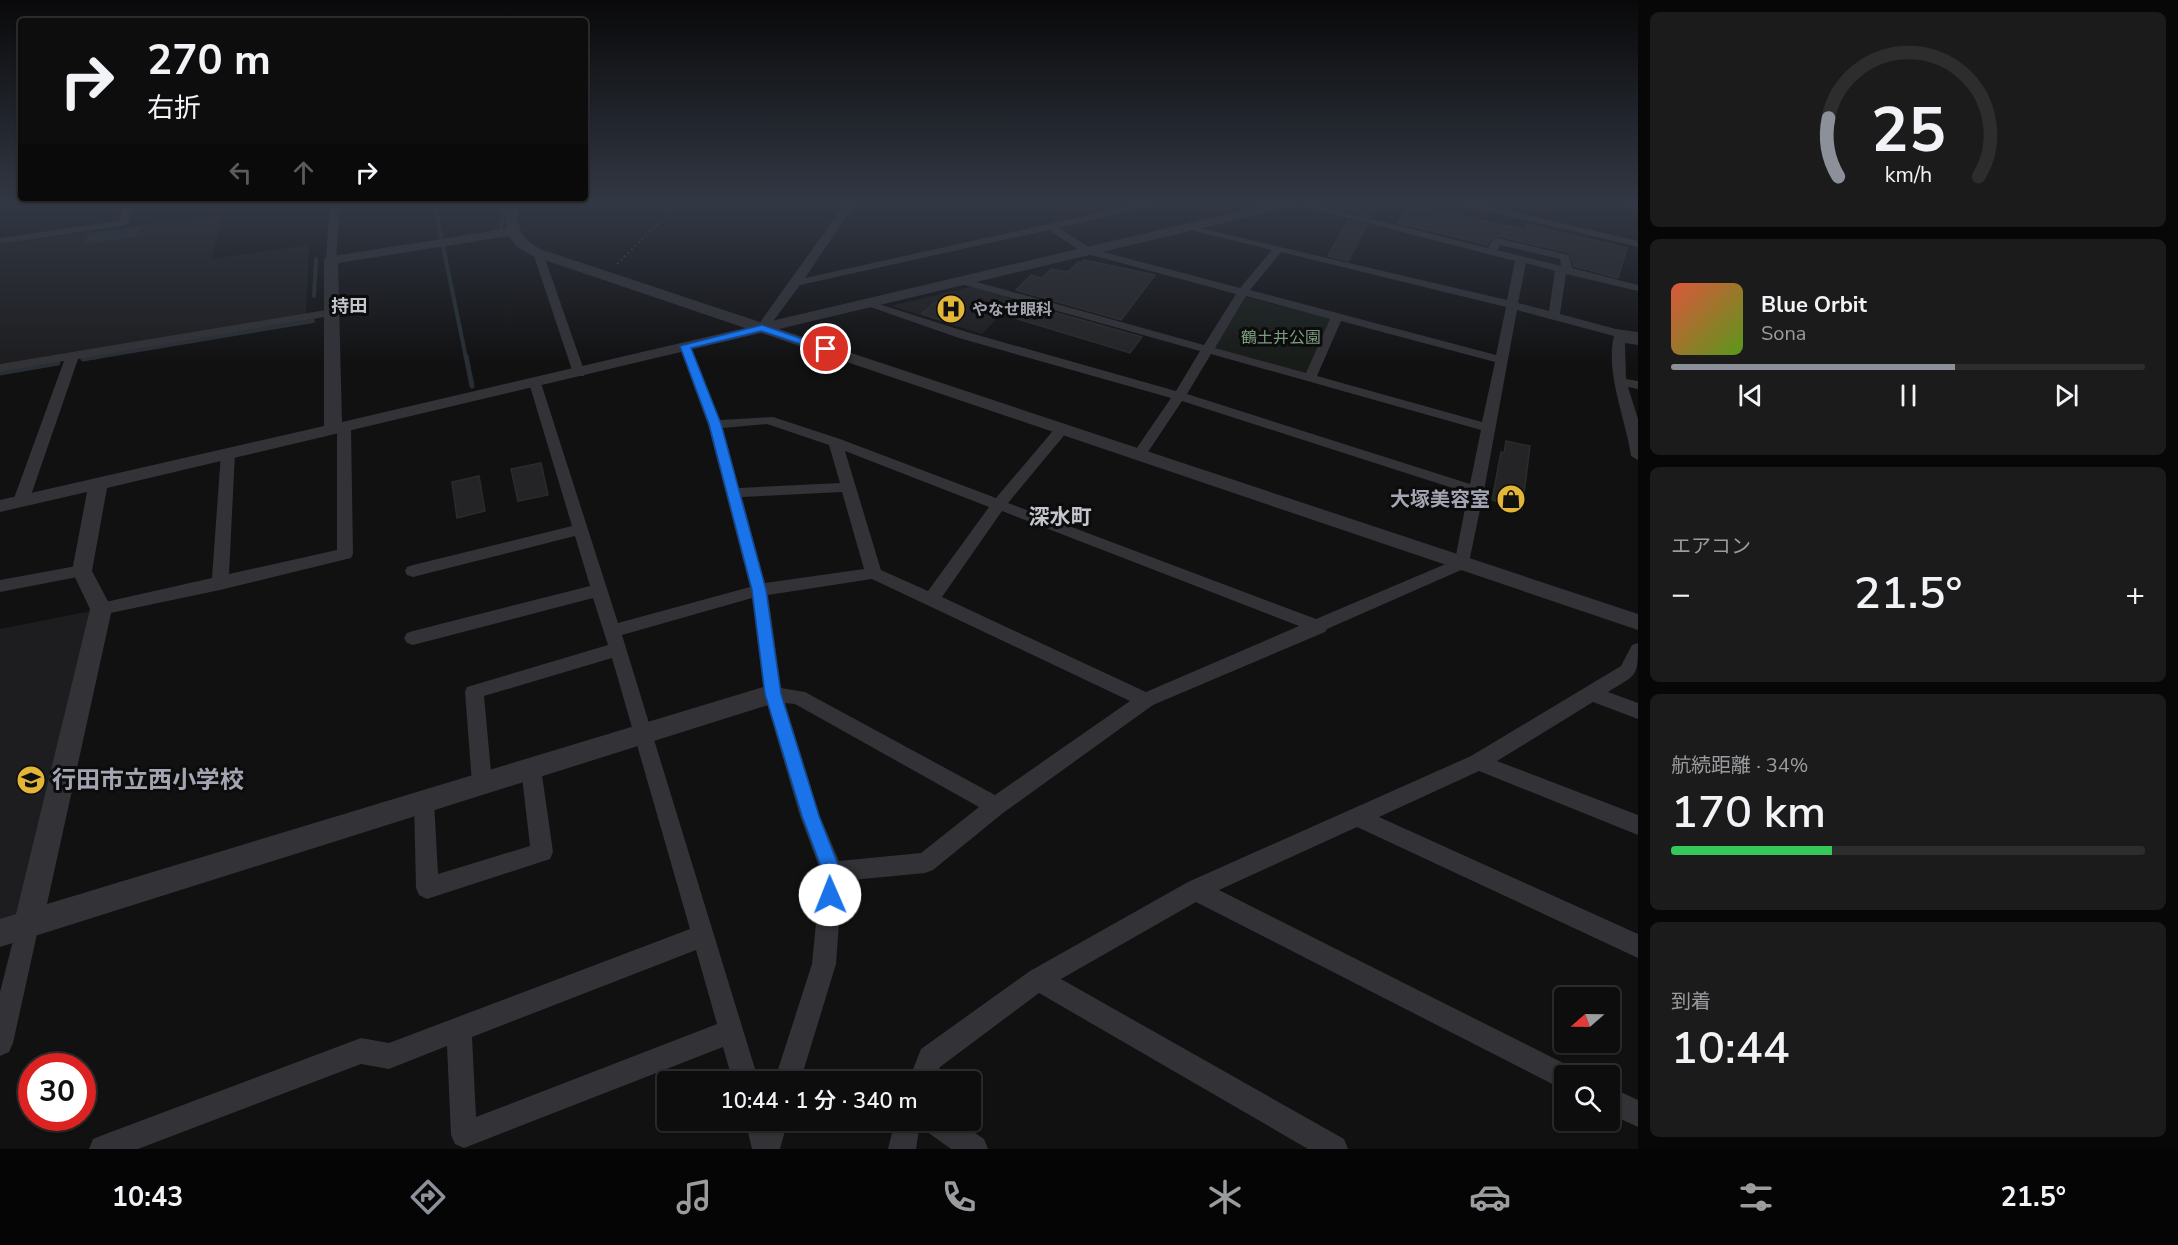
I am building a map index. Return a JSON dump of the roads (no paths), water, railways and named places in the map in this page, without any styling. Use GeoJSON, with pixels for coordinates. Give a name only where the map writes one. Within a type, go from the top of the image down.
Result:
{"type":"FeatureCollection","features":[{"type":"Feature","properties":{"kind":"street"},"geometry":{"type":"LineString","coordinates":[[101,609],[345,554],[332,313],[331,256]]}},
{"type":"Feature","properties":{"kind":"street"},"geometry":{"type":"LineString","coordinates":[[331,260],[359,256]]}},
{"type":"Feature","properties":{"kind":"street"},"geometry":{"type":"LineString","coordinates":[[539,256],[579,373]]}},
{"type":"Feature","properties":{"kind":"street"},"geometry":{"type":"LineString","coordinates":[[546,256],[1638,622]]}},
{"type":"Feature","properties":{"kind":"street"},"geometry":{"type":"LineString","coordinates":[[762,328],[815,256]]}},
{"type":"Feature","properties":{"kind":"street"},"geometry":{"type":"LineString","coordinates":[[796,283],[921,256]]}},
{"type":"Feature","properties":{"kind":"street"},"geometry":{"type":"LineString","coordinates":[[0,506],[579,373],[1069,256]]}},
{"type":"Feature","properties":{"kind":"street"},"geometry":{"type":"LineString","coordinates":[[1105,256],[1501,360]]}},
{"type":"Feature","properties":{"kind":"street"},"geometry":{"type":"LineString","coordinates":[[1139,455],[1179,396],[1242,292],[1273,256]]}},
{"type":"Feature","properties":{"kind":"street"},"geometry":{"type":"LineString","coordinates":[[1307,256],[1554,316],[1638,343]]}},
{"type":"Feature","properties":{"kind":"street"},"geometry":{"type":"LineString","coordinates":[[1506,256],[1638,288]]}},
{"type":"Feature","properties":{"kind":"street"},"geometry":{"type":"LineString","coordinates":[[1554,316],[1564,270],[1565,257],[1559,256]]}},
{"type":"Feature","properties":{"kind":"street"},"geometry":{"type":"LineString","coordinates":[[1462,563],[1521,259]]}},
{"type":"Feature","properties":{"kind":"street"},"geometry":{"type":"LineString","coordinates":[[962,281],[1488,428]]}},
{"type":"Feature","properties":{"kind":"street"},"geometry":{"type":"LineString","coordinates":[[864,303],[963,335],[1179,396],[1477,491]]}},
{"type":"Feature","properties":{"kind":"street"},"geometry":{"type":"LineString","coordinates":[[0,368],[332,313]]}},
{"type":"Feature","properties":{"kind":"street"},"geometry":{"type":"LineString","coordinates":[[1310,378],[1337,317]]}},
{"type":"Feature","properties":{"kind":"street"},"geometry":{"type":"LineString","coordinates":[[1617,336],[1638,336]]}},
{"type":"Feature","properties":{"kind":"street"},"geometry":{"type":"LineString","coordinates":[[1617,336],[1620,381],[1636,430],[1638,456]]}},
{"type":"Feature","properties":{"kind":"street"},"geometry":{"type":"LineString","coordinates":[[685,346],[715,424],[759,590],[773,694],[810,816],[832,872],[825,964],[791,1071]]}},
{"type":"Feature","properties":{"kind":"street"},"geometry":{"type":"LineString","coordinates":[[21,501],[72,357]]}},
{"type":"Feature","properties":{"kind":"street"},"geometry":{"type":"LineString","coordinates":[[1620,381],[1638,385]]}},
{"type":"Feature","properties":{"kind":"street"},"geometry":{"type":"LineString","coordinates":[[535,383],[644,733],[743,1071]]}},
{"type":"Feature","properties":{"kind":"street"},"geometry":{"type":"LineString","coordinates":[[715,424],[768,420],[835,442],[1319,627]]}},
{"type":"Feature","properties":{"kind":"street"},"geometry":{"type":"LineString","coordinates":[[931,600],[999,504],[1062,429]]}},
{"type":"Feature","properties":{"kind":"street"},"geometry":{"type":"LineString","coordinates":[[835,442],[874,573]]}},
{"type":"Feature","properties":{"kind":"street"},"geometry":{"type":"LineString","coordinates":[[220,584],[228,453]]}},
{"type":"Feature","properties":{"kind":"street"},"geometry":{"type":"LineString","coordinates":[[0,1043],[101,609],[82,571],[98,483]]}},
{"type":"Feature","properties":{"kind":"street"},"geometry":{"type":"LineString","coordinates":[[733,493],[848,487]]}},
{"type":"Feature","properties":{"kind":"street"},"geometry":{"type":"LineString","coordinates":[[413,571],[581,529]]}},
{"type":"Feature","properties":{"kind":"street"},"geometry":{"type":"LineString","coordinates":[[832,872],[925,863],[996,806],[1146,700],[1319,627],[1462,563]]}},
{"type":"Feature","properties":{"kind":"street"},"geometry":{"type":"LineString","coordinates":[[0,586],[82,571]]}},
{"type":"Feature","properties":{"kind":"street"},"geometry":{"type":"LineString","coordinates":[[482,783],[474,692],[759,590],[874,573],[1146,700]]}},
{"type":"Feature","properties":{"kind":"street"},"geometry":{"type":"LineString","coordinates":[[413,638],[599,590]]}},
{"type":"Feature","properties":{"kind":"street"},"geometry":{"type":"LineString","coordinates":[[925,1071],[930,1058],[1038,979],[1196,890],[1478,762],[1628,671],[1638,650]]}},
{"type":"Feature","properties":{"kind":"street"},"geometry":{"type":"LineString","coordinates":[[1590,693],[1638,711]]}},
{"type":"Feature","properties":{"kind":"street"},"geometry":{"type":"LineString","coordinates":[[0,933],[773,694],[798,696],[996,806]]}},
{"type":"Feature","properties":{"kind":"street"},"geometry":{"type":"LineString","coordinates":[[1478,762],[1638,825]]}},
{"type":"Feature","properties":{"kind":"street"},"geometry":{"type":"LineString","coordinates":[[424,801],[428,888],[542,852],[531,768]]}},
{"type":"Feature","properties":{"kind":"street"},"geometry":{"type":"LineString","coordinates":[[1355,816],[1638,946]]}},
{"type":"Feature","properties":{"kind":"street"},"geometry":{"type":"LineString","coordinates":[[1196,890],[1554,1072]]}},
{"type":"Feature","properties":{"kind":"street"},"geometry":{"type":"LineString","coordinates":[[103,1149],[361,1051],[388,1056],[704,935]]}},
{"type":"Feature","properties":{"kind":"street"},"geometry":{"type":"LineString","coordinates":[[1038,979],[1334,1149]]}},
{"type":"Feature","properties":{"kind":"street"},"geometry":{"type":"LineString","coordinates":[[459,1029],[464,1135],[732,1031]]}},
{"type":"Feature","properties":{"kind":"street"},"geometry":{"type":"LineString","coordinates":[[1620,1105],[1638,1114]]}},
{"type":"Feature","properties":{"kind":"street"},"geometry":{"type":"LineString","coordinates":[[761,1131],[766,1149]]}},
{"type":"Feature","properties":{"kind":"street"},"geometry":{"type":"LineString","coordinates":[[766,1149],[772,1131]]}},
{"type":"Feature","properties":{"kind":"street"},"geometry":{"type":"LineString","coordinates":[[902,1149],[906,1131]]}},
{"type":"Feature","properties":{"kind":"street"},"geometry":{"type":"LineString","coordinates":[[948,1131],[974,1149]]}},
{"type":"Feature","properties":{"kind":"waterway"},"geometry":{"type":"LineString","coordinates":[[445,256],[466,358]]}},
{"type":"Feature","properties":{"kind":"waterway"},"geometry":{"type":"LineString","coordinates":[[314,296],[316,259]]}},
{"type":"Feature","properties":{"kind":"waterway"},"geometry":{"type":"LineString","coordinates":[[91,358],[313,321]]}},
{"type":"Feature","properties":{"kind":"waterway"},"geometry":{"type":"LineString","coordinates":[[83,359],[100,356]]}},
{"type":"Feature","properties":{"kind":"waterway"},"geometry":{"type":"LineString","coordinates":[[466,356],[472,386]]}},
{"type":"Feature","properties":{"kind":"waterway"},"geometry":{"type":"LineString","coordinates":[[0,373],[58,363]]}},
{"type":"Feature","properties":{"kind":"place","name":"やなせ眼科"},"geometry":{"type":"Point","coordinates":[951,309]}},
{"type":"Feature","properties":{"kind":"place","name":"大塚美容室"},"geometry":{"type":"Point","coordinates":[1511,499]}},
{"type":"Feature","properties":{"kind":"place","name":"行田市立西小学校"},"geometry":{"type":"Point","coordinates":[31,780]}},
{"type":"Feature","properties":{"kind":"district","name":"持田"},"geometry":{"type":"Point","coordinates":[349,306]}},
{"type":"Feature","properties":{"kind":"district","name":"深水町"},"geometry":{"type":"Point","coordinates":[1060,517]}},
{"type":"Feature","properties":{"kind":"park label","name":"鶴土井公園"},"geometry":{"type":"Point","coordinates":[1281,337]}}]}
